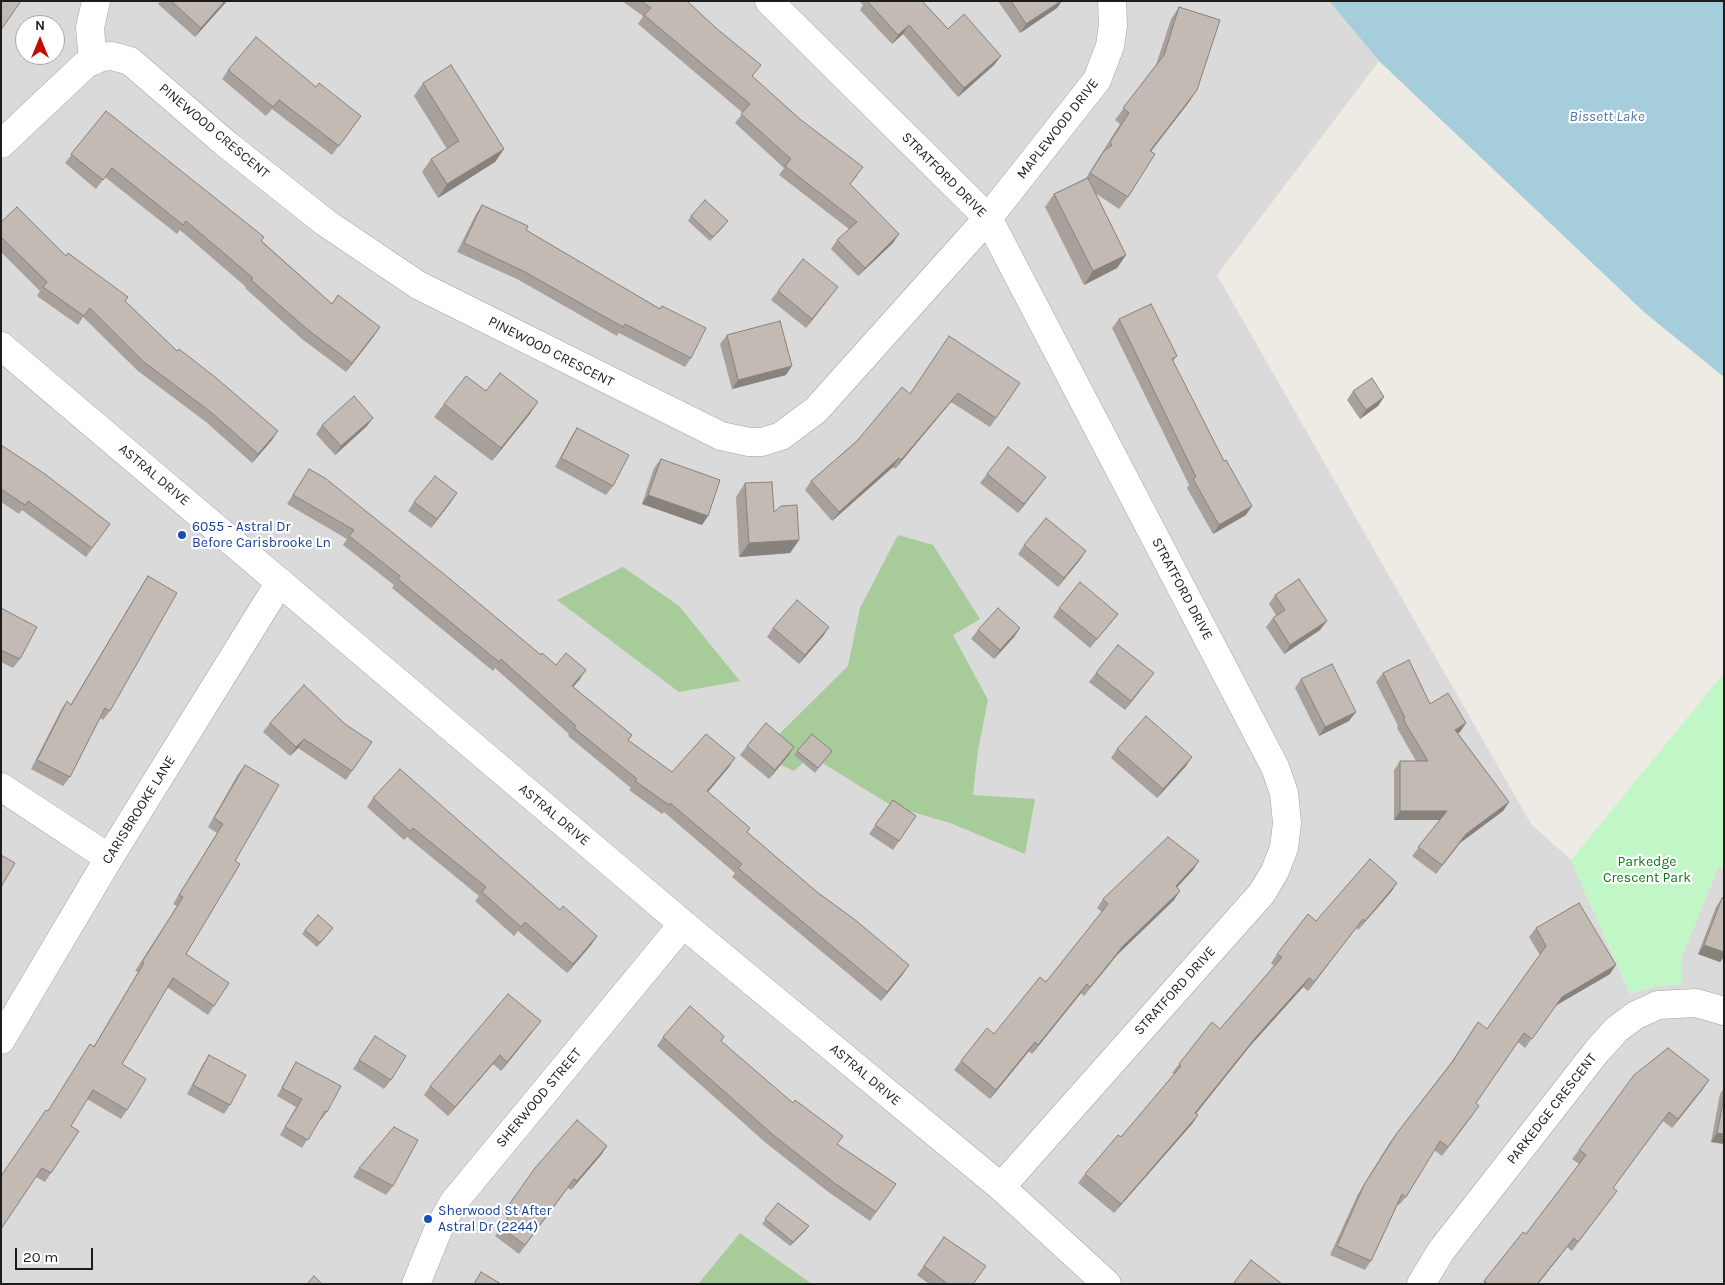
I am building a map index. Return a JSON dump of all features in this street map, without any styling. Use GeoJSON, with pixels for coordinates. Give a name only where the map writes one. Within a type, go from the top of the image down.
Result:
{"type":"FeatureCollection","features":[{"type":"Feature","properties":{"kind":"street"},"geometry":{"type":"LineString","coordinates":[[1,144],[86,64],[93,61],[90,28],[96,1]]}},
{"type":"Feature","properties":{"kind":"street","name":"STRATFORD DRIVE"},"geometry":{"type":"LineString","coordinates":[[768,1],[988,218],[1275,767],[1284,793],[1287,823],[1280,860],[1262,893],[1001,1187]]}},
{"type":"Feature","properties":{"kind":"street","name":"MAPLEWOOD DRIVE"},"geometry":{"type":"LineString","coordinates":[[988,218],[1097,80],[1110,46],[1113,25],[1112,1]]}},
{"type":"Feature","properties":{"kind":"street","name":"PINEWOOD CRESCENT"},"geometry":{"type":"LineString","coordinates":[[93,61],[112,56],[130,62],[225,143],[326,223],[418,285],[703,428],[735,440],[749,442],[773,439],[796,427],[816,410],[988,218]]}},
{"type":"Feature","properties":{"kind":"street","name":"ASTRAL DRIVE"},"geometry":{"type":"LineString","coordinates":[[1,346],[683,924],[1001,1187],[1107,1284]]}},
{"type":"Feature","properties":{"kind":"street","name":"CARISBROOKE LANE"},"geometry":{"type":"LineString","coordinates":[[1,1040],[109,858],[280,582]]}},
{"type":"Feature","properties":{"kind":"street"},"geometry":{"type":"LineString","coordinates":[[1,787],[109,858]]}},
{"type":"Feature","properties":{"kind":"street","name":"SHERWOOD STREET"},"geometry":{"type":"LineString","coordinates":[[416,1284],[438,1230],[454,1203],[683,924]]}},
{"type":"Feature","properties":{"kind":"street","name":"PARKEDGE CRESCENT"},"geometry":{"type":"LineString","coordinates":[[1421,1284],[1441,1250],[1597,1051],[1617,1029],[1636,1014],[1658,1005],[1696,1003],[1724,1011]]}},
{"type":"Feature","properties":{"kind":"shaded area"},"geometry":{"type":"Polygon","coordinates":[[[1,1],[1329,1],[1379,61],[1217,275],[1531,824],[1571,860],[1630,994],[1656,986],[1681,984],[1681,957],[1719,865],[1724,867],[1724,1284],[812,1284],[740,1233],[698,1284],[1,1284],[1,1]]]}},
{"type":"Feature","properties":{"kind":"green space"},"geometry":{"type":"Polygon","coordinates":[[[898,535],[933,545],[980,619],[953,635],[988,700],[978,750],[973,795],[1035,799],[1025,854],[950,823],[892,806],[811,756],[794,771],[758,755],[848,666],[860,608],[898,535]]]}},
{"type":"Feature","properties":{"kind":"green space"},"geometry":{"type":"Polygon","coordinates":[[[623,567],[679,606],[740,681],[679,692],[557,600],[623,567]]]}},
{"type":"Feature","properties":{"kind":"green space","name":"Parkedge Crescent Park"},"geometry":{"type":"Polygon","coordinates":[[[1724,673],[1724,867],[1719,866],[1682,957],[1681,984],[1656,986],[1630,994],[1571,860],[1724,673]]]}},
{"type":"Feature","properties":{"kind":"green space"},"geometry":{"type":"Polygon","coordinates":[[[740,1233],[812,1284],[698,1284],[740,1233]]]}},
{"type":"Feature","properties":{"kind":"water","name":"Bissett Lake"},"geometry":{"type":"Polygon","coordinates":[[[1329,1],[1724,1],[1724,377],[1644,312],[1379,61],[1329,1]]]}},
{"type":"Feature","properties":{"kind":"building"},"geometry":{"type":"Polygon","coordinates":[[[1,1],[21,1],[1,30],[1,1]]]}},
{"type":"Feature","properties":{"kind":"building"},"geometry":{"type":"Polygon","coordinates":[[[171,1],[225,1],[201,28],[171,1]]]}},
{"type":"Feature","properties":{"kind":"building"},"geometry":{"type":"Polygon","coordinates":[[[641,1],[687,1],[761,65],[752,76],[801,120],[863,167],[850,184],[899,234],[865,268],[837,240],[857,222],[785,166],[791,159],[741,114],[750,104],[644,15],[651,8],[641,1]]]}},
{"type":"Feature","properties":{"kind":"building"},"geometry":{"type":"Polygon","coordinates":[[[867,1],[922,1],[948,29],[964,14],[1001,56],[964,88],[909,25],[898,35],[867,1]]]}},
{"type":"Feature","properties":{"kind":"building"},"geometry":{"type":"Polygon","coordinates":[[[1011,1],[1061,1],[1026,24],[1011,1]]]}},
{"type":"Feature","properties":{"kind":"building"},"geometry":{"type":"Polygon","coordinates":[[[1179,7],[1220,20],[1197,90],[1150,151],[1155,154],[1128,197],[1090,173],[1104,151],[1112,145],[1110,142],[1129,113],[1123,108],[1164,55],[1179,7]]]}},
{"type":"Feature","properties":{"kind":"building"},"geometry":{"type":"Polygon","coordinates":[[[256,37],[316,87],[319,83],[361,116],[339,146],[279,100],[273,107],[228,70],[256,37]]]}},
{"type":"Feature","properties":{"kind":"building"},"geometry":{"type":"Polygon","coordinates":[[[451,65],[504,149],[447,184],[431,159],[459,141],[423,83],[451,65]]]}},
{"type":"Feature","properties":{"kind":"building"},"geometry":{"type":"Polygon","coordinates":[[[106,111],[264,237],[261,241],[332,304],[338,295],[380,327],[352,363],[308,330],[251,280],[253,278],[186,221],[183,225],[112,168],[103,180],[71,154],[106,111]]]}},
{"type":"Feature","properties":{"kind":"building"},"geometry":{"type":"Polygon","coordinates":[[[1088,178],[1126,255],[1093,271],[1054,194],[1088,178]]]}},
{"type":"Feature","properties":{"kind":"building"},"geometry":{"type":"Polygon","coordinates":[[[705,200],[728,221],[713,237],[691,216],[705,200]]]}},
{"type":"Feature","properties":{"kind":"building"},"geometry":{"type":"Polygon","coordinates":[[[482,205],[528,226],[526,230],[660,309],[662,306],[706,328],[691,358],[625,324],[623,327],[523,271],[464,243],[482,205]]]}},
{"type":"Feature","properties":{"kind":"building"},"geometry":{"type":"Polygon","coordinates":[[[17,207],[66,256],[68,253],[128,297],[125,301],[177,351],[179,349],[215,377],[278,431],[258,454],[212,413],[144,362],[90,308],[84,316],[43,287],[47,282],[1,237],[1,222],[17,207]]]}},
{"type":"Feature","properties":{"kind":"building"},"geometry":{"type":"Polygon","coordinates":[[[803,259],[838,287],[812,319],[778,291],[803,259]]]}},
{"type":"Feature","properties":{"kind":"building"},"geometry":{"type":"Polygon","coordinates":[[[1151,304],[1177,356],[1172,359],[1224,461],[1226,460],[1252,506],[1219,525],[1193,479],[1196,477],[1119,319],[1151,304]]]}},
{"type":"Feature","properties":{"kind":"building"},"geometry":{"type":"Polygon","coordinates":[[[780,321],[792,366],[738,380],[727,335],[780,321]]]}},
{"type":"Feature","properties":{"kind":"building"},"geometry":{"type":"Polygon","coordinates":[[[949,336],[1020,383],[996,418],[958,393],[901,460],[899,458],[839,512],[811,481],[857,441],[902,387],[910,394],[949,336]]]}},
{"type":"Feature","properties":{"kind":"building"},"geometry":{"type":"Polygon","coordinates":[[[500,373],[538,402],[501,448],[444,404],[466,376],[486,391],[500,373]]]}},
{"type":"Feature","properties":{"kind":"building"},"geometry":{"type":"Polygon","coordinates":[[[1372,378],[1384,397],[1366,410],[1353,391],[1372,378]]]}},
{"type":"Feature","properties":{"kind":"building"},"geometry":{"type":"Polygon","coordinates":[[[354,396],[373,418],[341,446],[322,425],[354,396]]]}},
{"type":"Feature","properties":{"kind":"building"},"geometry":{"type":"Polygon","coordinates":[[[577,428],[629,455],[613,486],[561,458],[577,428]]]}},
{"type":"Feature","properties":{"kind":"building"},"geometry":{"type":"Polygon","coordinates":[[[1,445],[45,474],[110,524],[92,548],[28,501],[25,505],[1,489],[1,445]]]}},
{"type":"Feature","properties":{"kind":"building"},"geometry":{"type":"Polygon","coordinates":[[[1008,447],[1046,477],[1024,504],[987,474],[1008,447]]]}},
{"type":"Feature","properties":{"kind":"building"},"geometry":{"type":"Polygon","coordinates":[[[661,459],[720,480],[708,516],[648,495],[661,459]]]}},
{"type":"Feature","properties":{"kind":"building"},"geometry":{"type":"Polygon","coordinates":[[[309,469],[325,478],[541,655],[542,653],[556,665],[566,653],[586,670],[572,686],[632,735],[628,740],[672,772],[706,734],[735,758],[707,791],[750,828],[747,832],[817,892],[854,919],[909,965],[887,992],[738,868],[742,864],[670,803],[669,805],[635,781],[637,779],[574,728],[576,726],[501,659],[499,662],[398,579],[400,576],[349,536],[354,530],[293,495],[309,469]]]}},
{"type":"Feature","properties":{"kind":"building"},"geometry":{"type":"Polygon","coordinates":[[[435,476],[457,493],[437,519],[414,502],[435,476]]]}},
{"type":"Feature","properties":{"kind":"building"},"geometry":{"type":"Polygon","coordinates":[[[772,482],[774,512],[781,506],[797,505],[799,540],[749,543],[745,483],[772,482]]]}},
{"type":"Feature","properties":{"kind":"building"},"geometry":{"type":"Polygon","coordinates":[[[1046,518],[1086,551],[1064,578],[1024,545],[1046,518]]]}},
{"type":"Feature","properties":{"kind":"building"},"geometry":{"type":"Polygon","coordinates":[[[148,576],[177,593],[110,711],[105,708],[70,777],[37,760],[67,701],[71,705],[148,576]]]}},
{"type":"Feature","properties":{"kind":"building"},"geometry":{"type":"Polygon","coordinates":[[[1299,579],[1327,621],[1290,645],[1273,618],[1285,610],[1275,595],[1299,579]]]}},
{"type":"Feature","properties":{"kind":"building"},"geometry":{"type":"Polygon","coordinates":[[[1080,582],[1118,614],[1097,639],[1059,608],[1080,582]]]}},
{"type":"Feature","properties":{"kind":"building"},"geometry":{"type":"Polygon","coordinates":[[[797,600],[829,627],[805,655],[773,628],[797,600]]]}},
{"type":"Feature","properties":{"kind":"building"},"geometry":{"type":"Polygon","coordinates":[[[1,608],[37,627],[20,659],[1,650],[1,608]]]}},
{"type":"Feature","properties":{"kind":"building"},"geometry":{"type":"Polygon","coordinates":[[[998,608],[1020,628],[1000,650],[978,630],[998,608]]]}},
{"type":"Feature","properties":{"kind":"building"},"geometry":{"type":"Polygon","coordinates":[[[1118,645],[1154,673],[1131,701],[1096,673],[1118,645]]]}},
{"type":"Feature","properties":{"kind":"building"},"geometry":{"type":"Polygon","coordinates":[[[1409,660],[1430,704],[1448,693],[1466,723],[1455,730],[1509,802],[1466,834],[1442,865],[1418,847],[1447,811],[1400,811],[1400,761],[1428,761],[1403,719],[1405,718],[1383,673],[1409,660]]]}},
{"type":"Feature","properties":{"kind":"building"},"geometry":{"type":"Polygon","coordinates":[[[1332,664],[1356,712],[1325,727],[1301,679],[1332,664]]]}},
{"type":"Feature","properties":{"kind":"building"},"geometry":{"type":"Polygon","coordinates":[[[304,685],[345,724],[372,742],[352,771],[304,739],[296,747],[270,723],[304,685]]]}},
{"type":"Feature","properties":{"kind":"building"},"geometry":{"type":"Polygon","coordinates":[[[1146,716],[1192,757],[1163,789],[1117,749],[1146,716]]]}},
{"type":"Feature","properties":{"kind":"building"},"geometry":{"type":"Polygon","coordinates":[[[766,723],[794,747],[775,770],[747,746],[766,723]]]}},
{"type":"Feature","properties":{"kind":"building"},"geometry":{"type":"Polygon","coordinates":[[[812,734],[832,751],[818,768],[797,751],[812,734]]]}},
{"type":"Feature","properties":{"kind":"building"},"geometry":{"type":"Polygon","coordinates":[[[245,765],[279,785],[235,861],[240,864],[186,954],[229,983],[214,1006],[173,978],[122,1064],[146,1079],[127,1110],[93,1090],[71,1126],[79,1131],[51,1173],[42,1168],[1,1229],[1,1176],[46,1110],[48,1111],[90,1044],[94,1047],[144,963],[142,962],[183,897],[179,895],[223,824],[214,818],[245,765]]]}},
{"type":"Feature","properties":{"kind":"building"},"geometry":{"type":"Polygon","coordinates":[[[400,769],[560,910],[563,906],[597,936],[573,964],[525,922],[521,927],[482,892],[486,887],[413,828],[410,831],[373,798],[400,769]]]}},
{"type":"Feature","properties":{"kind":"building"},"geometry":{"type":"Polygon","coordinates":[[[893,800],[916,816],[899,841],[875,825],[893,800]]]}},
{"type":"Feature","properties":{"kind":"building"},"geometry":{"type":"Polygon","coordinates":[[[1168,837],[1199,861],[1176,886],[1180,891],[1123,946],[1090,987],[1087,984],[1038,1045],[1035,1042],[996,1090],[961,1061],[987,1028],[994,1034],[1040,977],[1046,982],[1108,904],[1103,899],[1168,837]]]}},
{"type":"Feature","properties":{"kind":"building"},"geometry":{"type":"Polygon","coordinates":[[[1,855],[15,863],[1,887],[1,855]]]}},
{"type":"Feature","properties":{"kind":"building"},"geometry":{"type":"Polygon","coordinates":[[[1370,859],[1397,883],[1365,921],[1363,919],[1314,982],[1309,978],[1256,1037],[1195,1113],[1198,1115],[1121,1204],[1085,1174],[1118,1135],[1121,1137],[1181,1066],[1179,1064],[1212,1022],[1220,1029],[1282,957],[1277,954],[1308,914],[1316,921],[1370,859]]]}},
{"type":"Feature","properties":{"kind":"building"},"geometry":{"type":"Polygon","coordinates":[[[1722,898],[1724,898],[1724,952],[1704,945],[1722,898]]]}},
{"type":"Feature","properties":{"kind":"building"},"geometry":{"type":"Polygon","coordinates":[[[1579,903],[1616,965],[1562,997],[1532,1039],[1524,1033],[1476,1103],[1479,1106],[1448,1147],[1440,1141],[1406,1197],[1402,1194],[1371,1261],[1337,1246],[1364,1185],[1397,1133],[1453,1061],[1478,1022],[1487,1029],[1546,946],[1536,928],[1579,903]]]}},
{"type":"Feature","properties":{"kind":"building"},"geometry":{"type":"Polygon","coordinates":[[[318,915],[333,928],[320,943],[305,930],[318,915]]]}},
{"type":"Feature","properties":{"kind":"building"},"geometry":{"type":"Polygon","coordinates":[[[508,994],[541,1021],[507,1062],[500,1055],[455,1107],[430,1086],[508,994]]]}},
{"type":"Feature","properties":{"kind":"building"},"geometry":{"type":"Polygon","coordinates":[[[690,1006],[724,1036],[721,1041],[793,1103],[795,1100],[843,1136],[837,1144],[896,1184],[876,1212],[833,1182],[772,1134],[663,1037],[690,1006]]]}},
{"type":"Feature","properties":{"kind":"building"},"geometry":{"type":"Polygon","coordinates":[[[375,1036],[406,1056],[391,1080],[359,1060],[375,1036]]]}},
{"type":"Feature","properties":{"kind":"building"},"geometry":{"type":"Polygon","coordinates":[[[1668,1048],[1709,1080],[1678,1119],[1669,1112],[1613,1188],[1617,1191],[1578,1242],[1574,1238],[1537,1284],[1488,1284],[1484,1281],[1523,1232],[1526,1234],[1586,1155],[1579,1150],[1634,1075],[1668,1048]]]}},
{"type":"Feature","properties":{"kind":"building"},"geometry":{"type":"Polygon","coordinates":[[[209,1055],[246,1075],[230,1105],[193,1085],[209,1055]]]}},
{"type":"Feature","properties":{"kind":"building"},"geometry":{"type":"Polygon","coordinates":[[[296,1062],[341,1086],[327,1112],[325,1111],[308,1140],[285,1127],[302,1099],[282,1088],[296,1062]]]}},
{"type":"Feature","properties":{"kind":"building"},"geometry":{"type":"Polygon","coordinates":[[[1724,1098],[1724,1134],[1717,1133],[1724,1098]]]}},
{"type":"Feature","properties":{"kind":"building"},"geometry":{"type":"Polygon","coordinates":[[[577,1120],[607,1146],[577,1181],[574,1179],[525,1245],[501,1227],[514,1210],[508,1206],[535,1168],[577,1120]]]}},
{"type":"Feature","properties":{"kind":"building"},"geometry":{"type":"Polygon","coordinates":[[[394,1127],[418,1140],[393,1186],[359,1168],[394,1127]]]}},
{"type":"Feature","properties":{"kind":"building"},"geometry":{"type":"Polygon","coordinates":[[[778,1203],[809,1226],[793,1242],[765,1219],[778,1203]]]}},
{"type":"Feature","properties":{"kind":"building"},"geometry":{"type":"Polygon","coordinates":[[[944,1237],[986,1266],[973,1284],[948,1284],[924,1266],[944,1237]]]}},
{"type":"Feature","properties":{"kind":"building"},"geometry":{"type":"Polygon","coordinates":[[[1251,1260],[1282,1284],[1233,1284],[1251,1260]]]}},
{"type":"Feature","properties":{"kind":"building"},"geometry":{"type":"Polygon","coordinates":[[[481,1272],[501,1284],[474,1284],[481,1272]]]}},
{"type":"Feature","properties":{"kind":"building"},"geometry":{"type":"Polygon","coordinates":[[[314,1276],[322,1284],[307,1284],[314,1276]]]}},
{"type":"Feature","properties":{"kind":"place","name":"6055 - Astral Dr Before Carisbrooke Ln"},"geometry":{"type":"Point","coordinates":[182,535]}},
{"type":"Feature","properties":{"kind":"place","name":"Sherwood St After Astral Dr (2244)"},"geometry":{"type":"Point","coordinates":[428,1219]}}]}
